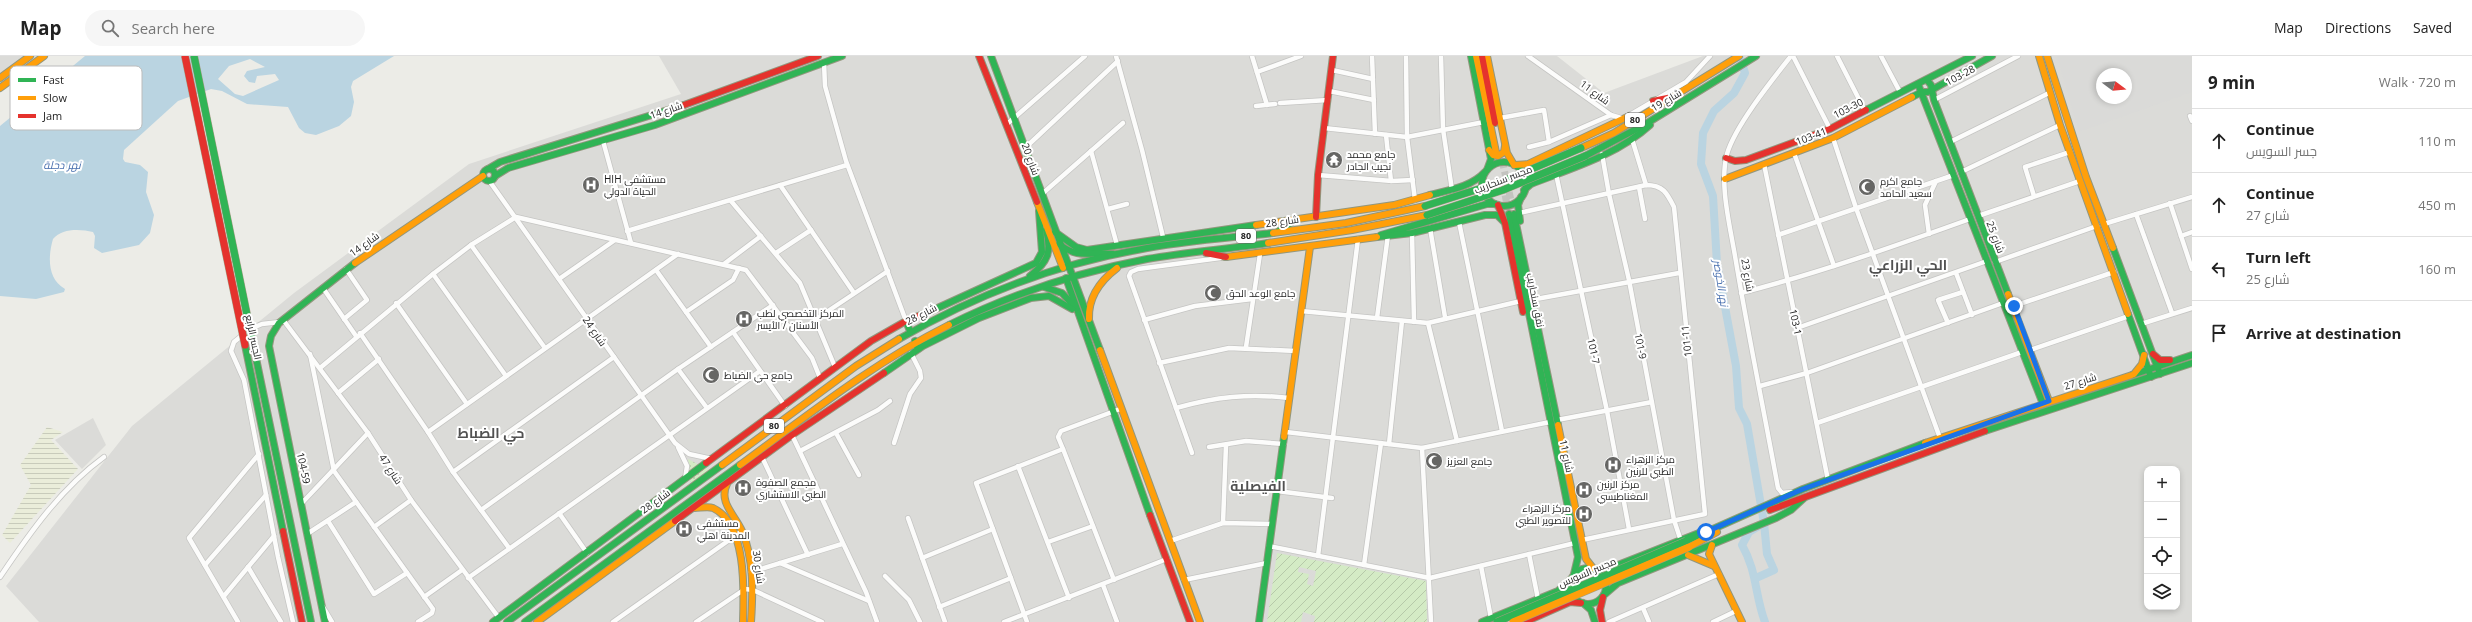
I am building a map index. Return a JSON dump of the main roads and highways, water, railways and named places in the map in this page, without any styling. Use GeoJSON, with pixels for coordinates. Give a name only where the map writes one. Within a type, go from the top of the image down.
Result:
{"type":"FeatureCollection","features":[{"type":"Feature","properties":{"kind":"main road"},"geometry":{"type":"LineString","coordinates":[[16,66],[30,56]]}},
{"type":"Feature","properties":{"kind":"main road"},"geometry":{"type":"LineString","coordinates":[[30,66],[44,56]]}},
{"type":"Feature","properties":{"kind":"main road","name":"الجسر الرابع"},"geometry":{"type":"LineString","coordinates":[[185,56],[302,622]]}},
{"type":"Feature","properties":{"kind":"main road","name":"الجسر الرابع"},"geometry":{"type":"LineString","coordinates":[[194,56],[311,622]]}},
{"type":"Feature","properties":{"kind":"main road","name":"شارع 14"},"geometry":{"type":"LineString","coordinates":[[488,169],[496,163],[514,157],[654,116],[818,56]]}},
{"type":"Feature","properties":{"kind":"main road","name":"شارع 14"},"geometry":{"type":"LineString","coordinates":[[493,179],[508,168],[603,141],[687,114],[842,56]]}},
{"type":"Feature","properties":{"kind":"main road","name":"شارع 20"},"geometry":{"type":"LineString","coordinates":[[979,56],[1007,124],[1037,205],[1059,244],[1065,268]]}},
{"type":"Feature","properties":{"kind":"main road","name":"شارع 20"},"geometry":{"type":"LineString","coordinates":[[991,56],[1042,194],[1050,230],[1065,268]]}},
{"type":"Feature","properties":{"kind":"main road"},"geometry":{"type":"LineString","coordinates":[[1316,217],[1318,174],[1333,56]]}},
{"type":"Feature","properties":{"kind":"main road"},"geometry":{"type":"LineString","coordinates":[[1471,56],[1484,122],[1498,149],[1508,158],[1524,177],[1522,194],[1516,215]]}},
{"type":"Feature","properties":{"kind":"main road"},"geometry":{"type":"LineString","coordinates":[[1476,56],[1498,149]]}},
{"type":"Feature","properties":{"kind":"main road"},"geometry":{"type":"LineString","coordinates":[[1482,56],[1498,149]]}},
{"type":"Feature","properties":{"kind":"main road"},"geometry":{"type":"LineString","coordinates":[[1487,56],[1500,118],[1498,149],[1486,171],[1482,181],[1482,189],[1488,199],[1502,208],[1536,368],[1546,388]]}},
{"type":"Feature","properties":{"kind":"main road","name":"شارع 19"},"geometry":{"type":"LineString","coordinates":[[1581,148],[1614,133],[1678,95],[1739,56]]}},
{"type":"Feature","properties":{"kind":"main road","name":"شارع 19"},"geometry":{"type":"LineString","coordinates":[[1585,156],[1660,115],[1756,56]]}},
{"type":"Feature","properties":{"kind":"main road","name":"103-30"},"geometry":{"type":"LineString","coordinates":[[1726,158],[1742,161],[1830,129],[1918,84],[1922,80],[1927,80],[1972,56]]}},
{"type":"Feature","properties":{"kind":"main road","name":"103-28"},"geometry":{"type":"LineString","coordinates":[[1922,92],[1992,56]]}},
{"type":"Feature","properties":{"kind":"main road"},"geometry":{"type":"LineString","coordinates":[[2039,56],[2049,92],[2080,181],[2100,225],[2160,374]]}},
{"type":"Feature","properties":{"kind":"main road"},"geometry":{"type":"LineString","coordinates":[[2047,56],[2114,272],[2151,377]]}},
{"type":"Feature","properties":{"kind":"main road"},"geometry":{"type":"LineString","coordinates":[[0,78],[10,71]]}},
{"type":"Feature","properties":{"kind":"main road","name":"شارع 25"},"geometry":{"type":"LineString","coordinates":[[1927,80],[1931,85],[1930,89],[1950,142],[1958,173]]}},
{"type":"Feature","properties":{"kind":"main road"},"geometry":{"type":"LineString","coordinates":[[0,88],[10,81]]}},
{"type":"Feature","properties":{"kind":"main road","name":"شارع 25"},"geometry":{"type":"LineString","coordinates":[[1918,84],[1918,89],[1922,92],[1958,173],[1974,217],[1987,261],[2003,303],[2026,351],[2046,402]]}},
{"type":"Feature","properties":{"kind":"main road","name":"103-41"},"geometry":{"type":"LineString","coordinates":[[1725,179],[1834,138],[1922,92]]}},
{"type":"Feature","properties":{"kind":"main road"},"geometry":{"type":"LineString","coordinates":[[1653,101],[1678,95]]}},
{"type":"Feature","properties":{"kind":"main road"},"geometry":{"type":"LineString","coordinates":[[1202,253],[1226,257],[1260,254],[1358,240],[1384,235],[1480,206],[1496,204],[1509,205],[1531,184],[1632,140],[1642,133],[1660,115]]}},
{"type":"Feature","properties":{"kind":"main road"},"geometry":{"type":"LineString","coordinates":[[1050,230],[1084,250],[1163,237],[1316,217],[1415,200],[1452,190],[1478,180],[1486,171],[1500,162],[1521,166],[1528,164],[1611,126],[1628,116]]}},
{"type":"Feature","properties":{"kind":"main road","name":"مجسر سنحاريب"},"geometry":{"type":"LineString","coordinates":[[1425,206],[1495,184],[1581,148]]}},
{"type":"Feature","properties":{"kind":"main road"},"geometry":{"type":"LineString","coordinates":[[1775,149],[1778,159]]}},
{"type":"Feature","properties":{"kind":"main road","name":"مجسر سنحاريب"},"geometry":{"type":"LineString","coordinates":[[1427,215],[1495,193],[1585,156]]}},
{"type":"Feature","properties":{"kind":"main road"},"geometry":{"type":"LineString","coordinates":[[488,169],[493,170],[493,179],[484,180],[484,171],[488,169]]}},
{"type":"Feature","properties":{"kind":"main road","name":"شارع 14"},"geometry":{"type":"LineString","coordinates":[[283,321],[346,269],[483,176]]}},
{"type":"Feature","properties":{"kind":"main road"},"geometry":{"type":"LineString","coordinates":[[496,620],[715,459],[820,378],[871,341],[906,321],[936,309],[1036,263],[1042,256],[1043,246],[1037,205]]}},
{"type":"Feature","properties":{"kind":"main road","name":"شارع 28"},"geometry":{"type":"LineString","coordinates":[[507,622],[800,406],[910,331],[971,301],[1019,282],[1118,254],[1158,246],[1276,232],[1400,213],[1425,206]]}},
{"type":"Feature","properties":{"kind":"main road"},"geometry":{"type":"LineString","coordinates":[[1506,224],[1507,214],[1512,211],[1518,214],[1516,215],[1536,299],[1546,388]]}},
{"type":"Feature","properties":{"kind":"main road","name":"شارع 28"},"geometry":{"type":"LineString","coordinates":[[525,622],[626,552],[750,456],[915,341],[984,308],[1069,277],[1159,257],[1202,253],[1313,238],[1427,215]]}},
{"type":"Feature","properties":{"kind":"main road"},"geometry":{"type":"LineString","coordinates":[[1384,235],[1412,233],[1492,215],[1500,217],[1506,224]]}},
{"type":"Feature","properties":{"kind":"main road","name":"نفق سنحاريب"},"geometry":{"type":"LineString","coordinates":[[1516,215],[1546,388]]}},
{"type":"Feature","properties":{"kind":"main road","name":"شارع 25"},"geometry":{"type":"LineString","coordinates":[[1974,217],[2014,306],[2026,351]]}},
{"type":"Feature","properties":{"kind":"main road"},"geometry":{"type":"LineString","coordinates":[[1276,232],[1296,220]]}},
{"type":"Feature","properties":{"kind":"main road"},"geometry":{"type":"LineString","coordinates":[[1019,282],[1042,268],[1048,261],[1050,251],[1050,230]]}},
{"type":"Feature","properties":{"kind":"main road"},"geometry":{"type":"LineString","coordinates":[[1059,244],[1067,252],[1078,256],[1103,252],[1118,254]]}},
{"type":"Feature","properties":{"kind":"main road"},"geometry":{"type":"LineString","coordinates":[[1259,622],[1310,247]]}},
{"type":"Feature","properties":{"kind":"main road"},"geometry":{"type":"LineString","coordinates":[[1089,319],[1090,304],[1101,282],[1116,269],[1127,264]]}},
{"type":"Feature","properties":{"kind":"main road"},"geometry":{"type":"LineString","coordinates":[[1065,268],[1089,319],[1120,408],[1200,622]]}},
{"type":"Feature","properties":{"kind":"main road"},"geometry":{"type":"LineString","coordinates":[[1069,277],[1081,324],[1190,622]]}},
{"type":"Feature","properties":{"kind":"main road"},"geometry":{"type":"LineString","coordinates":[[1039,288],[1047,287],[1062,293],[1076,308]]}},
{"type":"Feature","properties":{"kind":"main road"},"geometry":{"type":"LineString","coordinates":[[537,622],[626,552],[692,509],[792,435],[918,349],[983,316],[1031,298],[1049,296],[1067,304],[1081,324]]}},
{"type":"Feature","properties":{"kind":"main road","name":"104-59"},"geometry":{"type":"LineString","coordinates":[[283,321],[271,336],[269,346],[325,622]]}},
{"type":"Feature","properties":{"kind":"main road"},"geometry":{"type":"LineString","coordinates":[[906,321],[910,331]]}},
{"type":"Feature","properties":{"kind":"main road"},"geometry":{"type":"LineString","coordinates":[[915,341],[918,349]]}},
{"type":"Feature","properties":{"kind":"main road"},"geometry":{"type":"LineString","coordinates":[[2153,354],[2160,360],[2175,360]]}},
{"type":"Feature","properties":{"kind":"main road"},"geometry":{"type":"LineString","coordinates":[[2132,375],[2140,367],[2144,355]]}},
{"type":"Feature","properties":{"kind":"main road","name":"شارع 27"},"geometry":{"type":"LineString","coordinates":[[1772,506],[1803,489],[1940,438],[2192,355]]}},
{"type":"Feature","properties":{"kind":"main road","name":"شارع 27"},"geometry":{"type":"LineString","coordinates":[[1772,506],[1804,498],[1943,445],[2192,364]]}},
{"type":"Feature","properties":{"kind":"main road","name":"شارع 11"},"geometry":{"type":"LineString","coordinates":[[1546,388],[1579,542],[1587,564],[1594,569]]}},
{"type":"Feature","properties":{"kind":"main road"},"geometry":{"type":"LineString","coordinates":[[800,406],[807,415]]}},
{"type":"Feature","properties":{"kind":"main road"},"geometry":{"type":"LineString","coordinates":[[739,441],[744,447]]}},
{"type":"Feature","properties":{"kind":"main road"},"geometry":{"type":"LineString","coordinates":[[750,456],[755,463]]}},
{"type":"Feature","properties":{"kind":"main road","name":"شارع 30"},"geometry":{"type":"LineString","coordinates":[[736,476],[726,486],[723,493],[726,502],[742,531],[751,572],[743,622]]}},
{"type":"Feature","properties":{"kind":"main road"},"geometry":{"type":"LineString","coordinates":[[1525,622],[1570,602],[1594,603],[1618,584],[1776,518],[1791,510],[1804,498]]}},
{"type":"Feature","properties":{"kind":"main road","name":"شارع 30"},"geometry":{"type":"LineString","coordinates":[[692,509],[704,506],[718,511],[727,520],[735,536],[749,590],[751,622]]}},
{"type":"Feature","properties":{"kind":"main road"},"geometry":{"type":"LineString","coordinates":[[1482,622],[1494,620],[1558,591],[1583,568],[1594,569],[1611,567],[1685,542],[1772,506]]}},
{"type":"Feature","properties":{"kind":"main road"},"geometry":{"type":"LineString","coordinates":[[1685,542],[1714,531]]}},
{"type":"Feature","properties":{"kind":"main road"},"geometry":{"type":"LineString","coordinates":[[614,533],[618,540]]}},
{"type":"Feature","properties":{"kind":"main road","name":"شارع 11"},"geometry":{"type":"LineString","coordinates":[[1573,577],[1578,564],[1579,542]]}},
{"type":"Feature","properties":{"kind":"main road","name":"مجسر السويس"},"geometry":{"type":"LineString","coordinates":[[1494,620],[1685,542]]}},
{"type":"Feature","properties":{"kind":"main road","name":"مجسر السويس"},"geometry":{"type":"LineString","coordinates":[[1513,622],[1685,542]]}},
{"type":"Feature","properties":{"kind":"main road"},"geometry":{"type":"LineString","coordinates":[[1714,544],[1708,552],[1742,622]]}},
{"type":"Feature","properties":{"kind":"main road"},"geometry":{"type":"LineString","coordinates":[[1687,555],[1695,557],[1715,567]]}},
{"type":"Feature","properties":{"kind":"main road"},"geometry":{"type":"LineString","coordinates":[[1594,569],[1605,578],[1606,584],[1600,610],[1602,622]]}},
{"type":"Feature","properties":{"kind":"main road"},"geometry":{"type":"LineString","coordinates":[[1573,577],[1571,591],[1577,600],[1591,610],[1595,622]]}},
{"type":"Feature","properties":{"kind":"water","name":"نهر دجلة"},"geometry":{"type":"Polygon","coordinates":[[[85,56],[394,56],[353,81],[351,87],[354,102],[351,116],[339,126],[316,135],[305,133],[299,128],[288,107],[247,104],[222,91],[211,89],[178,101],[124,150],[123,159],[125,162],[140,165],[148,172],[146,192],[154,215],[150,233],[139,245],[102,253],[94,248],[95,236],[93,232],[72,230],[61,233],[53,239],[50,253],[50,267],[59,285],[65,289],[64,292],[36,299],[0,296],[0,126],[10,118],[10,130],[142,130],[142,66],[73,66],[85,56]],[[250,59],[229,66],[218,79],[235,94],[243,96],[279,80],[275,74],[257,76],[255,83],[249,82],[244,76],[247,71],[265,67],[250,59]]]}},
{"type":"Feature","properties":{"kind":"waterway","name":"نهر الخوصر"},"geometry":{"type":"LineString","coordinates":[[1741,60],[1745,73],[1734,93],[1714,111],[1703,133],[1701,164],[1713,196],[1717,264],[1736,366],[1739,408],[1747,424],[1764,523],[1749,532],[1742,545],[1751,564],[1759,603],[1765,622]]}},
{"type":"Feature","properties":{"kind":"waterway","name":"نهر الخوصر"},"geometry":{"type":"LineString","coordinates":[[1756,578],[1774,570],[1767,554],[1764,523]]}},
{"type":"Feature","properties":{"kind":"tunnel"},"geometry":{"type":"LineString","coordinates":[[1500,151],[1514,214]]}},
{"type":"Feature","properties":{"kind":"tunnel"},"geometry":{"type":"LineString","coordinates":[[1503,185],[1509,214]]}},
{"type":"Feature","properties":{"kind":"place","name":"جامع محمد نجيب الجادر"},"geometry":{"type":"Point","coordinates":[1334,160]}},
{"type":"Feature","properties":{"kind":"place","name":"HIH مستشفى الحياة الدولي"},"geometry":{"type":"Point","coordinates":[591,185]}},
{"type":"Feature","properties":{"kind":"place","name":"جامع اكرم سعيد الحامد"},"geometry":{"type":"Point","coordinates":[1867,187]}},
{"type":"Feature","properties":{"kind":"place","name":"جامع الوعد الحق"},"geometry":{"type":"Point","coordinates":[1213,293]}},
{"type":"Feature","properties":{"kind":"place","name":"المركز التخصصي لطب الأسنان / الأيسر"},"geometry":{"type":"Point","coordinates":[744,319]}},
{"type":"Feature","properties":{"kind":"place","name":"جامع حي الضباط"},"geometry":{"type":"Point","coordinates":[711,375]}},
{"type":"Feature","properties":{"kind":"place","name":"جامع العزيز"},"geometry":{"type":"Point","coordinates":[1434,461]}},
{"type":"Feature","properties":{"kind":"place","name":"مركز الزهراء الطبي للرنين"},"geometry":{"type":"Point","coordinates":[1613,465]}},
{"type":"Feature","properties":{"kind":"place","name":"مجمع الصفوة الطبي الاستشاري"},"geometry":{"type":"Point","coordinates":[743,488]}},
{"type":"Feature","properties":{"kind":"place","name":"مركز الرنين المغناطيسي"},"geometry":{"type":"Point","coordinates":[1584,490]}},
{"type":"Feature","properties":{"kind":"place","name":"مركز الزهراء للتصوير الطبي"},"geometry":{"type":"Point","coordinates":[1584,514]}},
{"type":"Feature","properties":{"kind":"place","name":"مستشفى المدينة اهلي"},"geometry":{"type":"Point","coordinates":[684,529]}},
{"type":"Feature","properties":{"kind":"district","name":"الحي الزراعي"},"geometry":{"type":"Point","coordinates":[1908,265]}},
{"type":"Feature","properties":{"kind":"district","name":"حي الضباط"},"geometry":{"type":"Point","coordinates":[491,433]}},
{"type":"Feature","properties":{"kind":"district","name":"الفيصلية"},"geometry":{"type":"Point","coordinates":[1258,486]}}]}
